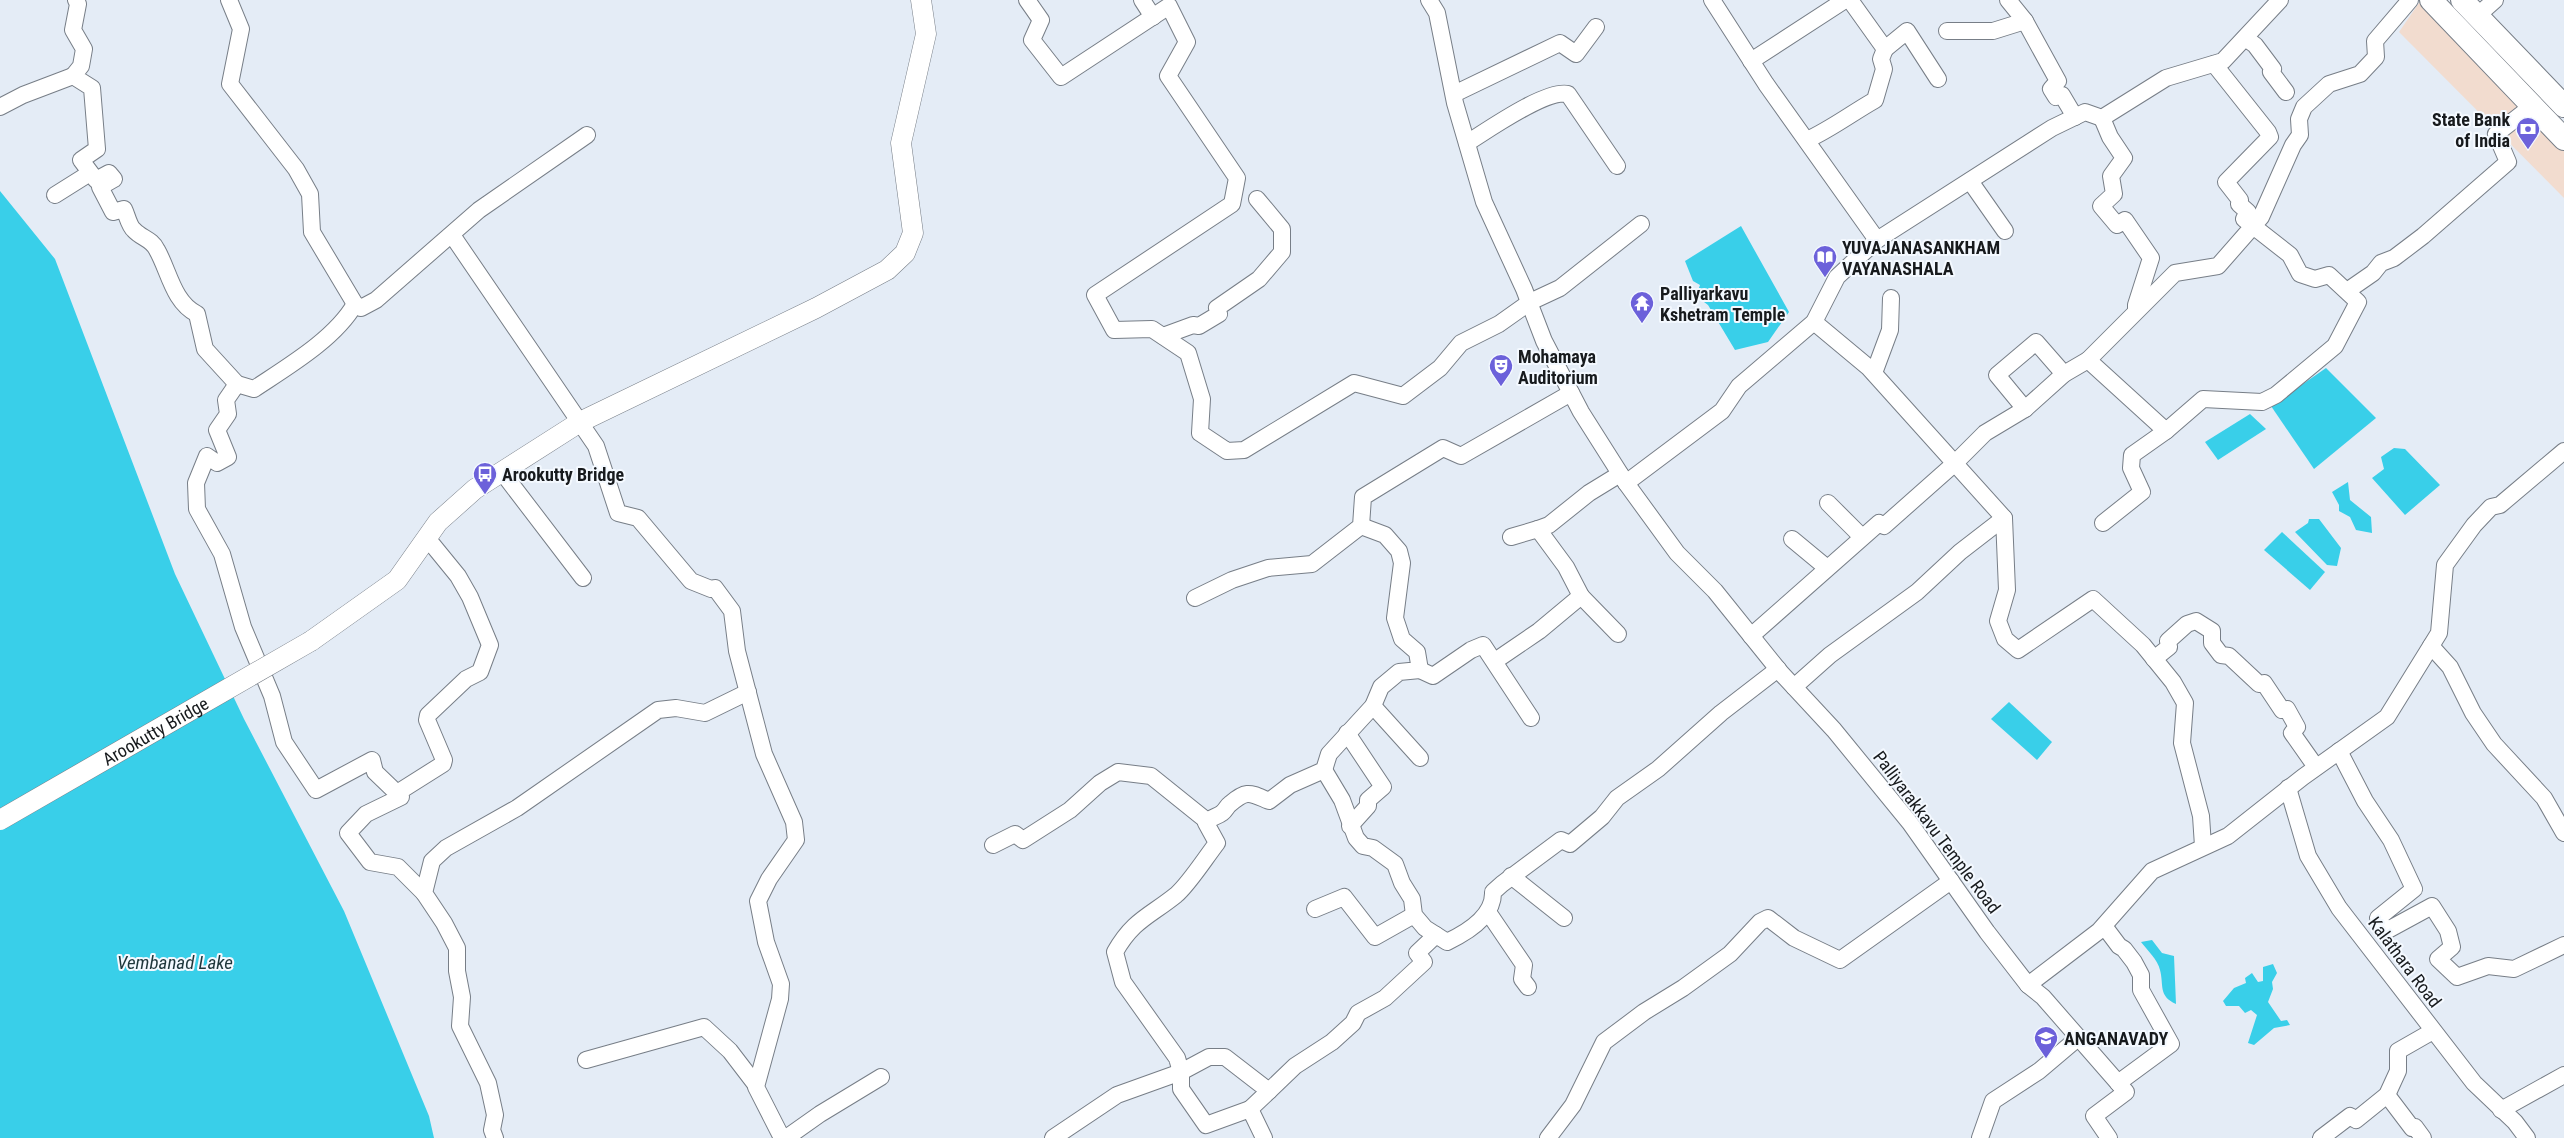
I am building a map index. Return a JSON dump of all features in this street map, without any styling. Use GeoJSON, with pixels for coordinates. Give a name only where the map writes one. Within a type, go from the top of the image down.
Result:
{"type":"FeatureCollection","features":[{"type":"Feature","properties":{"kind":"highway"},"geometry":{"type":"LineString","coordinates":[[2431,0],[2564,139]]}},
{"type":"Feature","properties":{"kind":"highway"},"geometry":{"type":"LineString","coordinates":[[2470,8],[2564,106]]}},
{"type":"Feature","properties":{"kind":"main road","name":"Arookutty Bridge"},"geometry":{"type":"LineString","coordinates":[[0,820],[311,641],[397,580],[438,522],[475,489],[580,422],[816,308],[887,270],[905,253],[913,233],[901,143],[926,34],[921,0]]}},
{"type":"Feature","properties":{"kind":"street"},"geometry":{"type":"LineString","coordinates":[[0,108],[23,95],[73,76],[84,60],[84,49],[72,30],[78,4],[76,0]]}},
{"type":"Feature","properties":{"kind":"street"},"geometry":{"type":"LineString","coordinates":[[229,0],[241,29],[230,84],[296,169],[310,194],[312,232],[355,304],[361,308],[376,300],[480,210],[587,135]]}},
{"type":"Feature","properties":{"kind":"street"},"geometry":{"type":"LineString","coordinates":[[1027,0],[1041,20],[1032,40],[1061,77],[1169,6],[1187,42],[1168,76],[1237,178],[1232,204],[1095,295],[1114,330],[1152,329],[1188,353],[1202,399],[1200,432],[1227,452],[1244,450],[1354,383],[1403,396],[1440,368],[1461,343],[1499,324],[1530,302],[1560,288],[1642,224]]}},
{"type":"Feature","properties":{"kind":"street"},"geometry":{"type":"LineString","coordinates":[[1142,0],[1152,17]]}},
{"type":"Feature","properties":{"kind":"street","name":"Palliyarakkavu Temple Road"},"geometry":{"type":"LineString","coordinates":[[1429,0],[1437,13],[1454,94],[1484,202],[1530,302],[1544,341],[1571,393],[1623,479],[1677,553],[1715,591],[1778,669],[1834,730],[1910,823],[2028,985],[2042,997],[2118,1083]]}},
{"type":"Feature","properties":{"kind":"street"},"geometry":{"type":"LineString","coordinates":[[1712,0],[1751,61],[1877,240]]}},
{"type":"Feature","properties":{"kind":"street"},"geometry":{"type":"LineString","coordinates":[[1751,61],[1845,0]]}},
{"type":"Feature","properties":{"kind":"street"},"geometry":{"type":"LineString","coordinates":[[1850,0],[1885,49]]}},
{"type":"Feature","properties":{"kind":"street"},"geometry":{"type":"LineString","coordinates":[[2008,0],[2025,21],[2058,81],[2051,89],[2056,97],[2062,95],[2075,117]]}},
{"type":"Feature","properties":{"kind":"street"},"geometry":{"type":"LineString","coordinates":[[2102,118],[2166,78],[2223,61],[2280,0]]}},
{"type":"Feature","properties":{"kind":"street"},"geometry":{"type":"LineString","coordinates":[[1751,636],[1879,523],[1884,526],[1954,464],[1985,433],[2024,409],[2064,374],[2088,360],[2174,273],[2218,266],[2260,217],[2293,145],[2300,135],[2300,119],[2304,107],[2329,84],[2360,74],[2365,69],[2376,57],[2375,41],[2410,0]]}},
{"type":"Feature","properties":{"kind":"street"},"geometry":{"type":"LineString","coordinates":[[2470,8],[2495,0]]}},
{"type":"Feature","properties":{"kind":"street"},"geometry":{"type":"LineString","coordinates":[[1947,32],[1992,31],[2025,21]]}},
{"type":"Feature","properties":{"kind":"street"},"geometry":{"type":"LineString","coordinates":[[1454,94],[1560,43],[1576,54],[1596,27]]}},
{"type":"Feature","properties":{"kind":"street"},"geometry":{"type":"LineString","coordinates":[[1808,140],[1875,100],[1884,68],[1881,59],[1885,49],[1907,31],[1938,80]]}},
{"type":"Feature","properties":{"kind":"street"},"geometry":{"type":"LineString","coordinates":[[2245,38],[2255,45],[2273,69],[2271,72],[2286,92]]}},
{"type":"Feature","properties":{"kind":"street"},"geometry":{"type":"LineString","coordinates":[[2103,523],[2142,492],[2131,468],[2132,455],[2166,431],[2203,399],[2262,402],[2276,395],[2335,346],[2358,302],[2329,275],[2315,279],[2300,274],[2290,255],[2252,227],[2244,218],[2248,212],[2239,204],[2240,200],[2226,182],[2270,137],[2214,64]]}},
{"type":"Feature","properties":{"kind":"street"},"geometry":{"type":"LineString","coordinates":[[73,76],[92,88],[97,149],[82,160],[96,180],[109,173],[114,179],[100,187],[113,212],[124,209],[133,230],[150,241],[157,250],[163,266],[184,306],[197,314],[205,349],[237,384],[254,389],[292,364],[347,319],[355,304]]}},
{"type":"Feature","properties":{"kind":"street"},"geometry":{"type":"LineString","coordinates":[[1467,143],[1511,115],[1559,92],[1568,94],[1616,166]]}},
{"type":"Feature","properties":{"kind":"street"},"geometry":{"type":"LineString","coordinates":[[2347,291],[2373,273],[2381,263],[2394,258],[2423,236],[2508,162],[2496,134],[2532,106]]}},
{"type":"Feature","properties":{"kind":"street"},"geometry":{"type":"LineString","coordinates":[[1511,537],[1549,525],[1589,494],[1623,479],[1722,411],[1738,386],[1814,322],[1837,277],[1877,240],[2052,128],[2085,112],[2102,118],[2110,137],[2124,158],[2111,176],[2114,194],[2101,206],[2117,225],[2126,220],[2151,258],[2136,305],[2136,311]]}},
{"type":"Feature","properties":{"kind":"street"},"geometry":{"type":"LineString","coordinates":[[55,195],[90,173]]}},
{"type":"Feature","properties":{"kind":"street"},"geometry":{"type":"LineString","coordinates":[[1970,180],[2005,231]]}},
{"type":"Feature","properties":{"kind":"street"},"geometry":{"type":"LineString","coordinates":[[1163,336],[1193,325],[1199,326],[1219,314],[1217,308],[1259,279],[1282,252],[1282,229],[1257,199]]}},
{"type":"Feature","properties":{"kind":"street"},"geometry":{"type":"LineString","coordinates":[[452,235],[596,446],[618,513],[638,518],[691,581],[711,589],[715,588],[732,611],[737,650],[764,754],[794,822],[796,840],[769,879],[758,901],[766,942],[781,984],[780,999],[756,1085]]}},
{"type":"Feature","properties":{"kind":"street"},"geometry":{"type":"LineString","coordinates":[[1874,373],[1890,330],[1892,298]]}},
{"type":"Feature","properties":{"kind":"street"},"geometry":{"type":"LineString","coordinates":[[1814,322],[1874,373],[2004,518],[2007,590],[1998,621],[2005,639],[2018,650],[2093,599],[2143,645],[2154,659],[2185,703],[2182,743],[2201,816],[2203,846]]}},
{"type":"Feature","properties":{"kind":"street"},"geometry":{"type":"LineString","coordinates":[[2024,409],[1997,375],[2036,342],[2064,374]]}},
{"type":"Feature","properties":{"kind":"street"},"geometry":{"type":"LineString","coordinates":[[2088,360],[2166,431]]}},
{"type":"Feature","properties":{"kind":"street"},"geometry":{"type":"LineString","coordinates":[[237,384],[226,400],[228,414],[217,430],[228,457],[217,463],[207,456],[196,483],[197,508],[222,554],[243,627],[272,696],[284,742],[316,790],[372,760],[375,772],[401,797],[366,814],[348,833],[370,862],[398,867],[424,893],[444,923],[457,948],[457,971],[462,996],[460,1026],[488,1083],[495,1115],[492,1130],[495,1138]]}},
{"type":"Feature","properties":{"kind":"street"},"geometry":{"type":"LineString","coordinates":[[1362,526],[1363,496],[1443,448],[1461,456],[1571,393]]}},
{"type":"Feature","properties":{"kind":"street"},"geometry":{"type":"LineString","coordinates":[[2028,985],[2104,926],[2152,871],[2228,836],[2288,788],[2386,717],[2439,633],[2445,565],[2474,525],[2491,507],[2500,505],[2564,451]]}},
{"type":"Feature","properties":{"kind":"street"},"geometry":{"type":"LineString","coordinates":[[502,472],[583,578]]}},
{"type":"Feature","properties":{"kind":"street"},"geometry":{"type":"LineString","coordinates":[[1828,503],[1862,538]]}},
{"type":"Feature","properties":{"kind":"street"},"geometry":{"type":"LineString","coordinates":[[1794,687],[1830,654],[1917,592],[1960,552],[2004,518]]}},
{"type":"Feature","properties":{"kind":"street"},"geometry":{"type":"LineString","coordinates":[[1195,598],[1232,580],[1268,568],[1312,564],[1362,526]]}},
{"type":"Feature","properties":{"kind":"street"},"geometry":{"type":"LineString","coordinates":[[1362,526],[1384,535],[1399,551],[1401,570],[1395,618],[1402,639],[1417,652],[1420,670]]}},
{"type":"Feature","properties":{"kind":"street"},"geometry":{"type":"LineString","coordinates":[[1538,529],[1566,567],[1581,596],[1618,634]]}},
{"type":"Feature","properties":{"kind":"street"},"geometry":{"type":"LineString","coordinates":[[397,793],[443,764],[444,760],[427,720],[428,715],[466,679],[480,672],[490,645],[470,597],[458,576],[427,538]]}},
{"type":"Feature","properties":{"kind":"street"},"geometry":{"type":"LineString","coordinates":[[1792,539],[1827,568]]}},
{"type":"Feature","properties":{"kind":"street"},"geometry":{"type":"LineString","coordinates":[[1495,661],[1539,631],[1581,596]]}},
{"type":"Feature","properties":{"kind":"street"},"geometry":{"type":"LineString","coordinates":[[2154,659],[2169,647],[2168,641],[2187,624],[2196,621],[2212,631],[2212,643],[2221,655],[2229,656],[2259,684],[2264,684],[2282,710],[2286,709],[2297,727],[2292,733],[2316,768]]}},
{"type":"Feature","properties":{"kind":"street"},"geometry":{"type":"LineString","coordinates":[[1531,718],[1483,645],[1471,650],[1433,676],[1420,670],[1398,672],[1381,687],[1373,706],[1329,754],[1324,770],[1342,800],[1356,838],[1363,846],[1373,848],[1395,864],[1402,883],[1412,899],[1414,915],[1425,928],[1447,942],[1464,934],[1488,912],[1494,900],[1493,892],[1511,876],[1561,840],[1570,844],[1602,817],[1617,798],[1658,769],[1721,713],[1778,669]]}},
{"type":"Feature","properties":{"kind":"street"},"geometry":{"type":"LineString","coordinates":[[2431,646],[2450,667],[2473,713],[2494,744],[2544,798],[2564,832]]}},
{"type":"Feature","properties":{"kind":"street"},"geometry":{"type":"LineString","coordinates":[[424,893],[432,861],[446,848],[517,808],[638,722],[658,710],[676,708],[705,713],[748,692]]}},
{"type":"Feature","properties":{"kind":"street"},"geometry":{"type":"LineString","coordinates":[[1373,706],[1420,758]]}},
{"type":"Feature","properties":{"kind":"street"},"geometry":{"type":"LineString","coordinates":[[1347,734],[1383,787],[1368,800],[1368,806],[1350,826]]}},
{"type":"Feature","properties":{"kind":"street"},"geometry":{"type":"LineString","coordinates":[[2339,751],[2365,801],[2391,840],[2414,889],[2378,918],[2386,931],[2432,906],[2448,931],[2452,947],[2438,959],[2457,977],[2488,966],[2514,969],[2564,944]]}},
{"type":"Feature","properties":{"kind":"street"},"geometry":{"type":"LineString","coordinates":[[1208,821],[1224,812],[1228,804],[1246,792],[1253,792],[1268,800],[1290,785],[1324,770]]}},
{"type":"Feature","properties":{"kind":"street"},"geometry":{"type":"LineString","coordinates":[[994,845],[1015,834],[1023,840],[1070,810],[1100,783],[1118,772],[1151,776],[1208,821]]}},
{"type":"Feature","properties":{"kind":"street","name":"Kalathara Road"},"geometry":{"type":"LineString","coordinates":[[2288,788],[2308,856],[2339,908],[2474,1083],[2500,1110],[2515,1122],[2527,1138]]}},
{"type":"Feature","properties":{"kind":"street"},"geometry":{"type":"LineString","coordinates":[[1208,821],[1206,823],[1217,843],[1177,894],[1151,911],[1134,926],[1123,938],[1115,952],[1123,982],[1177,1058],[1181,1072],[1181,1089],[1206,1125],[1250,1109],[1295,1066],[1332,1042],[1353,1023],[1358,1013],[1385,998],[1424,962],[1418,952],[1436,935]]}},
{"type":"Feature","properties":{"kind":"street"},"geometry":{"type":"LineString","coordinates":[[1511,876],[1564,918]]}},
{"type":"Feature","properties":{"kind":"street"},"geometry":{"type":"LineString","coordinates":[[1548,1138],[1573,1105],[1590,1066],[1604,1042],[1644,1012],[1730,954],[1760,922],[1768,918],[1794,938],[1840,960],[1951,881]]}},
{"type":"Feature","properties":{"kind":"street"},"geometry":{"type":"LineString","coordinates":[[1315,909],[1344,897],[1375,937],[1414,915]]}},
{"type":"Feature","properties":{"kind":"street"},"geometry":{"type":"LineString","coordinates":[[1488,912],[1524,965],[1522,979],[1528,987]]}},
{"type":"Feature","properties":{"kind":"street"},"geometry":{"type":"LineString","coordinates":[[2104,926],[2119,946],[2124,949],[2142,975],[2141,990],[2171,1044],[2118,1083],[2126,1092],[2094,1116],[2109,1138]]}},
{"type":"Feature","properties":{"kind":"street"},"geometry":{"type":"LineString","coordinates":[[586,1060],[704,1028],[730,1051],[756,1085],[782,1138]]}},
{"type":"Feature","properties":{"kind":"street"},"geometry":{"type":"LineString","coordinates":[[2321,1138],[2350,1116],[2356,1120],[2387,1095],[2398,1071],[2398,1051],[2433,1031]]}},
{"type":"Feature","properties":{"kind":"street"},"geometry":{"type":"LineString","coordinates":[[1980,1138],[1993,1101],[2039,1071],[2078,1038]]}},
{"type":"Feature","properties":{"kind":"street"},"geometry":{"type":"LineString","coordinates":[[1052,1138],[1117,1095],[1181,1072],[1209,1057],[1225,1058],[1269,1090]]}},
{"type":"Feature","properties":{"kind":"street"},"geometry":{"type":"LineString","coordinates":[[2500,1110],[2564,1075]]}},
{"type":"Feature","properties":{"kind":"street"},"geometry":{"type":"LineString","coordinates":[[786,1138],[820,1114],[881,1078]]}},
{"type":"Feature","properties":{"kind":"street"},"geometry":{"type":"LineString","coordinates":[[2387,1095],[2412,1128],[2415,1127],[2424,1138]]}},
{"type":"Feature","properties":{"kind":"street"},"geometry":{"type":"LineString","coordinates":[[1250,1109],[1264,1138]]}},
{"type":"Feature","properties":{"kind":"shaded area"},"geometry":{"type":"Polygon","coordinates":[[[2421,0],[2564,148],[2564,198],[2399,32],[2421,0]]]}},
{"type":"Feature","properties":{"kind":"water","name":"Vembanad Lake"},"geometry":{"type":"Polygon","coordinates":[[[0,191],[55,259],[175,574],[244,719],[344,911],[429,1116],[434,1138],[0,1138],[0,191]]]}},
{"type":"Feature","properties":{"kind":"water"},"geometry":{"type":"Polygon","coordinates":[[[1741,226],[1789,312],[1768,342],[1735,350],[1708,305],[1696,296],[1700,285],[1693,281],[1685,261],[1741,226]]]}},
{"type":"Feature","properties":{"kind":"water"},"geometry":{"type":"Polygon","coordinates":[[[2326,368],[2376,418],[2314,469],[2271,406],[2326,368]]]}},
{"type":"Feature","properties":{"kind":"water"},"geometry":{"type":"Polygon","coordinates":[[[2250,414],[2266,429],[2218,460],[2205,442],[2250,414]]]}},
{"type":"Feature","properties":{"kind":"water"},"geometry":{"type":"Polygon","coordinates":[[[2394,448],[2405,449],[2440,485],[2405,515],[2372,478],[2384,469],[2381,457],[2394,448]]]}},
{"type":"Feature","properties":{"kind":"water"},"geometry":{"type":"Polygon","coordinates":[[[2348,482],[2350,500],[2371,517],[2372,533],[2356,530],[2350,517],[2339,511],[2339,505],[2332,492],[2348,482]]]}},
{"type":"Feature","properties":{"kind":"water"},"geometry":{"type":"Polygon","coordinates":[[[2309,519],[2319,519],[2341,548],[2337,566],[2327,565],[2295,532],[2308,523],[2309,519]]]}},
{"type":"Feature","properties":{"kind":"water"},"geometry":{"type":"Polygon","coordinates":[[[2282,532],[2325,572],[2310,590],[2264,550],[2282,532]]]}},
{"type":"Feature","properties":{"kind":"water"},"geometry":{"type":"Polygon","coordinates":[[[2009,702],[2052,742],[2037,760],[1991,719],[2009,702]]]}},
{"type":"Feature","properties":{"kind":"water"},"geometry":{"type":"Polygon","coordinates":[[[2152,940],[2162,953],[2174,956],[2176,1004],[2170,1001],[2164,994],[2159,966],[2141,942],[2152,940]]]}},
{"type":"Feature","properties":{"kind":"water"},"geometry":{"type":"Polygon","coordinates":[[[2273,964],[2277,973],[2272,982],[2273,989],[2268,1002],[2281,1021],[2287,1020],[2290,1025],[2274,1028],[2254,1045],[2248,1043],[2257,1015],[2251,1010],[2245,1013],[2239,1006],[2226,1006],[2223,1001],[2234,988],[2246,983],[2245,978],[2252,973],[2258,982],[2263,981],[2263,967],[2273,964]]]}},
{"type":"Feature","properties":{"kind":"place","name":"State Bank of India"},"geometry":{"type":"Point","coordinates":[2528,150]}},
{"type":"Feature","properties":{"kind":"place","name":"YUVAJANASANKHAM VAYANASHALA"},"geometry":{"type":"Point","coordinates":[1825,278]}},
{"type":"Feature","properties":{"kind":"place","name":"Palliyarkavu Kshetram Temple"},"geometry":{"type":"Point","coordinates":[1642,324]}},
{"type":"Feature","properties":{"kind":"place","name":"Mohamaya Auditorium"},"geometry":{"type":"Point","coordinates":[1501,387]}},
{"type":"Feature","properties":{"kind":"place","name":"Arookutty Bridge"},"geometry":{"type":"Point","coordinates":[485,495]}},
{"type":"Feature","properties":{"kind":"place","name":"ANGANAVADY"},"geometry":{"type":"Point","coordinates":[2046,1059]}}]}
